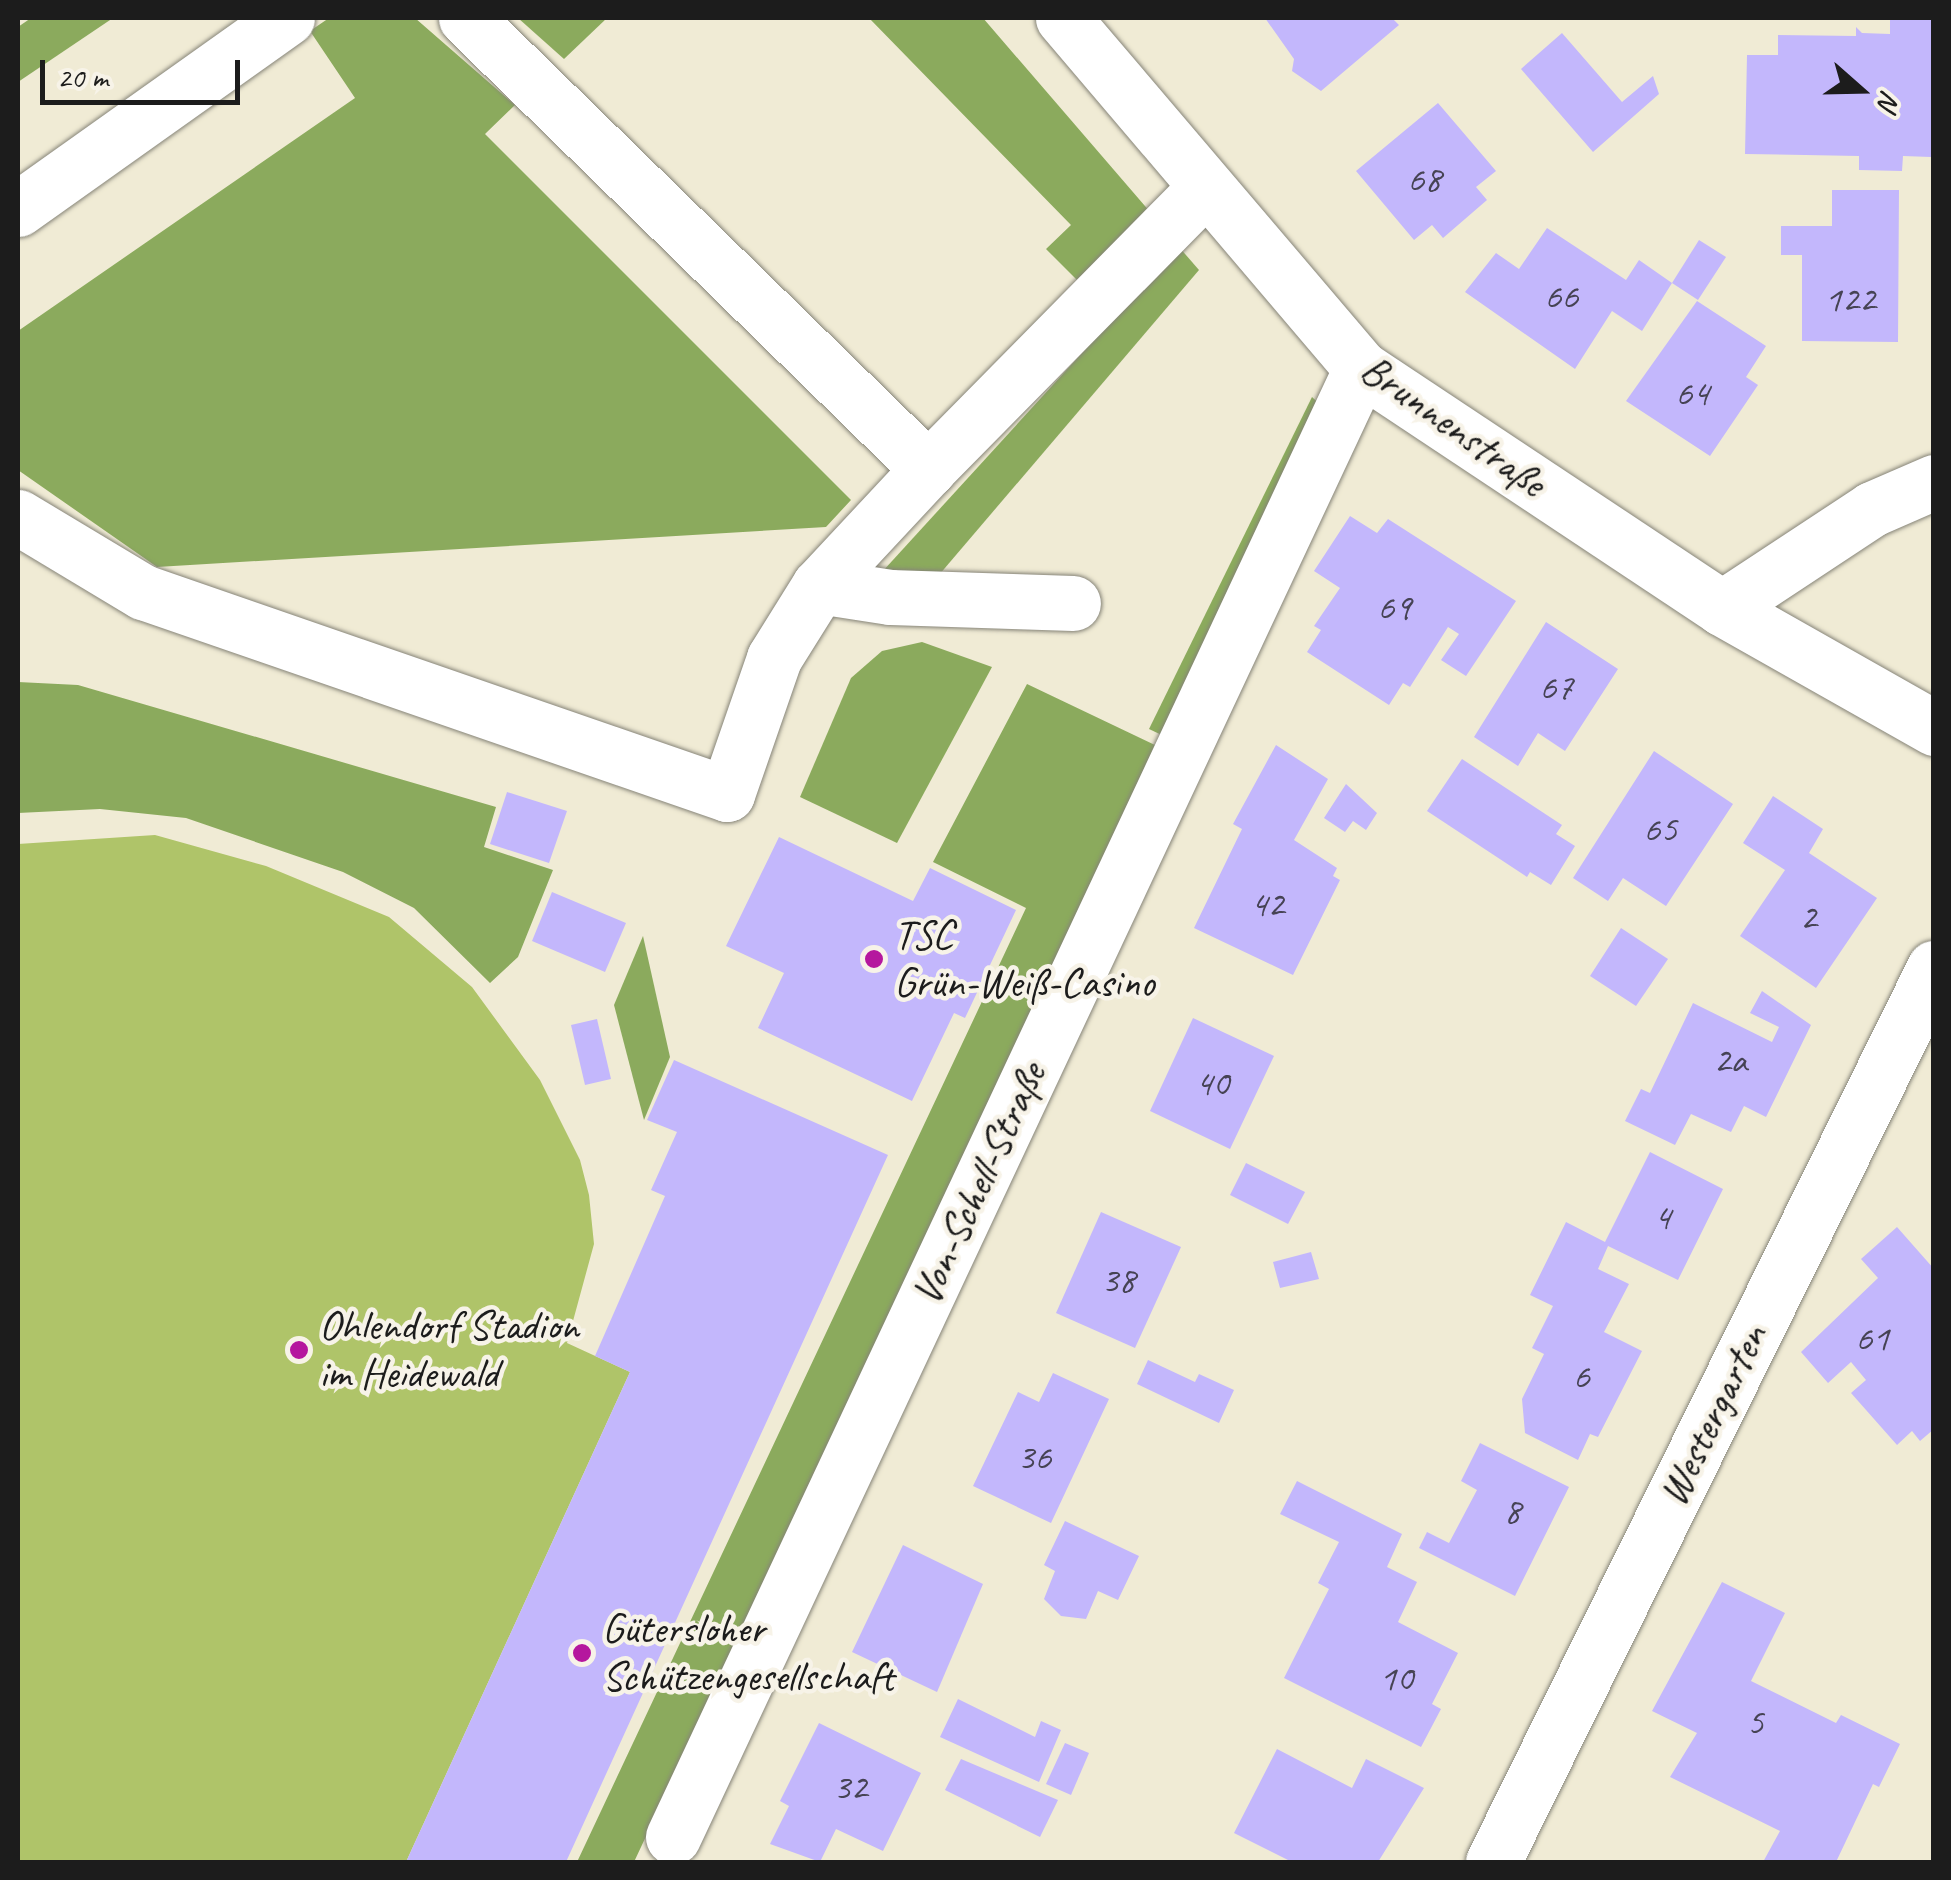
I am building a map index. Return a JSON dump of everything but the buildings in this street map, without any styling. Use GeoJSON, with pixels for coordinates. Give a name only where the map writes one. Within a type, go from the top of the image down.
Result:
{"type":"FeatureCollection","features":[{"type":"Feature","properties":{"kind":"street"},"geometry":{"type":"LineString","coordinates":[[18,209],[287,18]]}},
{"type":"Feature","properties":{"kind":"street"},"geometry":{"type":"LineString","coordinates":[[466,18],[928,469]]}},
{"type":"Feature","properties":{"kind":"street","name":"Brunnenstraße"},"geometry":{"type":"LineString","coordinates":[[1063,18],[1361,368],[1722,608],[1934,728]]}},
{"type":"Feature","properties":{"kind":"street"},"geometry":{"type":"LineString","coordinates":[[18,517],[142,592],[726,794],[774,658],[819,586],[928,469],[1205,188]]}},
{"type":"Feature","properties":{"kind":"street","name":"Von-Schell-Straße"},"geometry":{"type":"LineString","coordinates":[[673,1837],[1361,368]]}},
{"type":"Feature","properties":{"kind":"street"},"geometry":{"type":"LineString","coordinates":[[1722,608],[1872,508],[1934,482]]}},
{"type":"Feature","properties":{"kind":"street"},"geometry":{"type":"LineString","coordinates":[[819,586],[890,597],[1073,603]]}},
{"type":"Feature","properties":{"kind":"street","name":"Westergarten"},"geometry":{"type":"LineString","coordinates":[[1492,1862],[1934,968]]}},
{"type":"Feature","properties":{"kind":"green space"},"geometry":{"type":"Polygon","coordinates":[[[31,18],[113,18],[18,82],[18,27],[31,18]]]}},
{"type":"Feature","properties":{"kind":"green space"},"geometry":{"type":"Polygon","coordinates":[[[329,18],[415,18],[515,105],[485,134],[851,500],[826,527],[157,567],[18,470],[18,331],[355,98],[310,31],[329,18]]]}},
{"type":"Feature","properties":{"kind":"green space"},"geometry":{"type":"Polygon","coordinates":[[[518,18],[607,18],[564,59],[518,18]]]}},
{"type":"Feature","properties":{"kind":"green space"},"geometry":{"type":"Polygon","coordinates":[[[869,18],[983,18],[1151,213],[1083,286],[1046,249],[1071,225],[869,18]]]}},
{"type":"Feature","properties":{"kind":"green space"},"geometry":{"type":"Polygon","coordinates":[[[1179,247],[1199,270],[933,582],[882,572],[1179,247]]]}},
{"type":"Feature","properties":{"kind":"green space"},"geometry":{"type":"Polygon","coordinates":[[[1312,397],[1325,409],[1168,738],[1149,729],[1312,397]]]}},
{"type":"Feature","properties":{"kind":"green space"},"geometry":{"type":"Polygon","coordinates":[[[922,642],[992,667],[897,843],[800,797],[851,678],[882,651],[922,642]]]}},
{"type":"Feature","properties":{"kind":"green space"},"geometry":{"type":"Polygon","coordinates":[[[18,682],[78,685],[496,807],[484,847],[553,870],[518,957],[490,983],[414,908],[343,872],[186,818],[100,809],[18,813],[18,682]]]}},
{"type":"Feature","properties":{"kind":"green space"},"geometry":{"type":"Polygon","coordinates":[[[1027,684],[1157,746],[634,1862],[577,1862],[1026,908],[933,862],[1027,684]]]}},
{"type":"Feature","properties":{"kind":"green space","name":"Ohlendorf Stadion im Heidewald"},"geometry":{"type":"Polygon","coordinates":[[[155,835],[266,866],[389,917],[472,987],[540,1080],[580,1160],[589,1195],[594,1244],[567,1343],[630,1372],[406,1862],[18,1862],[18,844],[155,835]]]}},
{"type":"Feature","properties":{"kind":"green space"},"geometry":{"type":"Polygon","coordinates":[[[643,936],[670,1057],[644,1120],[614,1005],[643,936]]]}},
{"type":"Feature","properties":{"kind":"place","name":"TSC Grün-Weiß-Casino"},"geometry":{"type":"Point","coordinates":[874,959]}},
{"type":"Feature","properties":{"kind":"place","name":"Ohlendorf Stadion im Heidewald"},"geometry":{"type":"Point","coordinates":[299,1350]}},
{"type":"Feature","properties":{"kind":"place","name":"Gütersloher Schützengesellschaft"},"geometry":{"type":"Point","coordinates":[582,1653]}}]}
